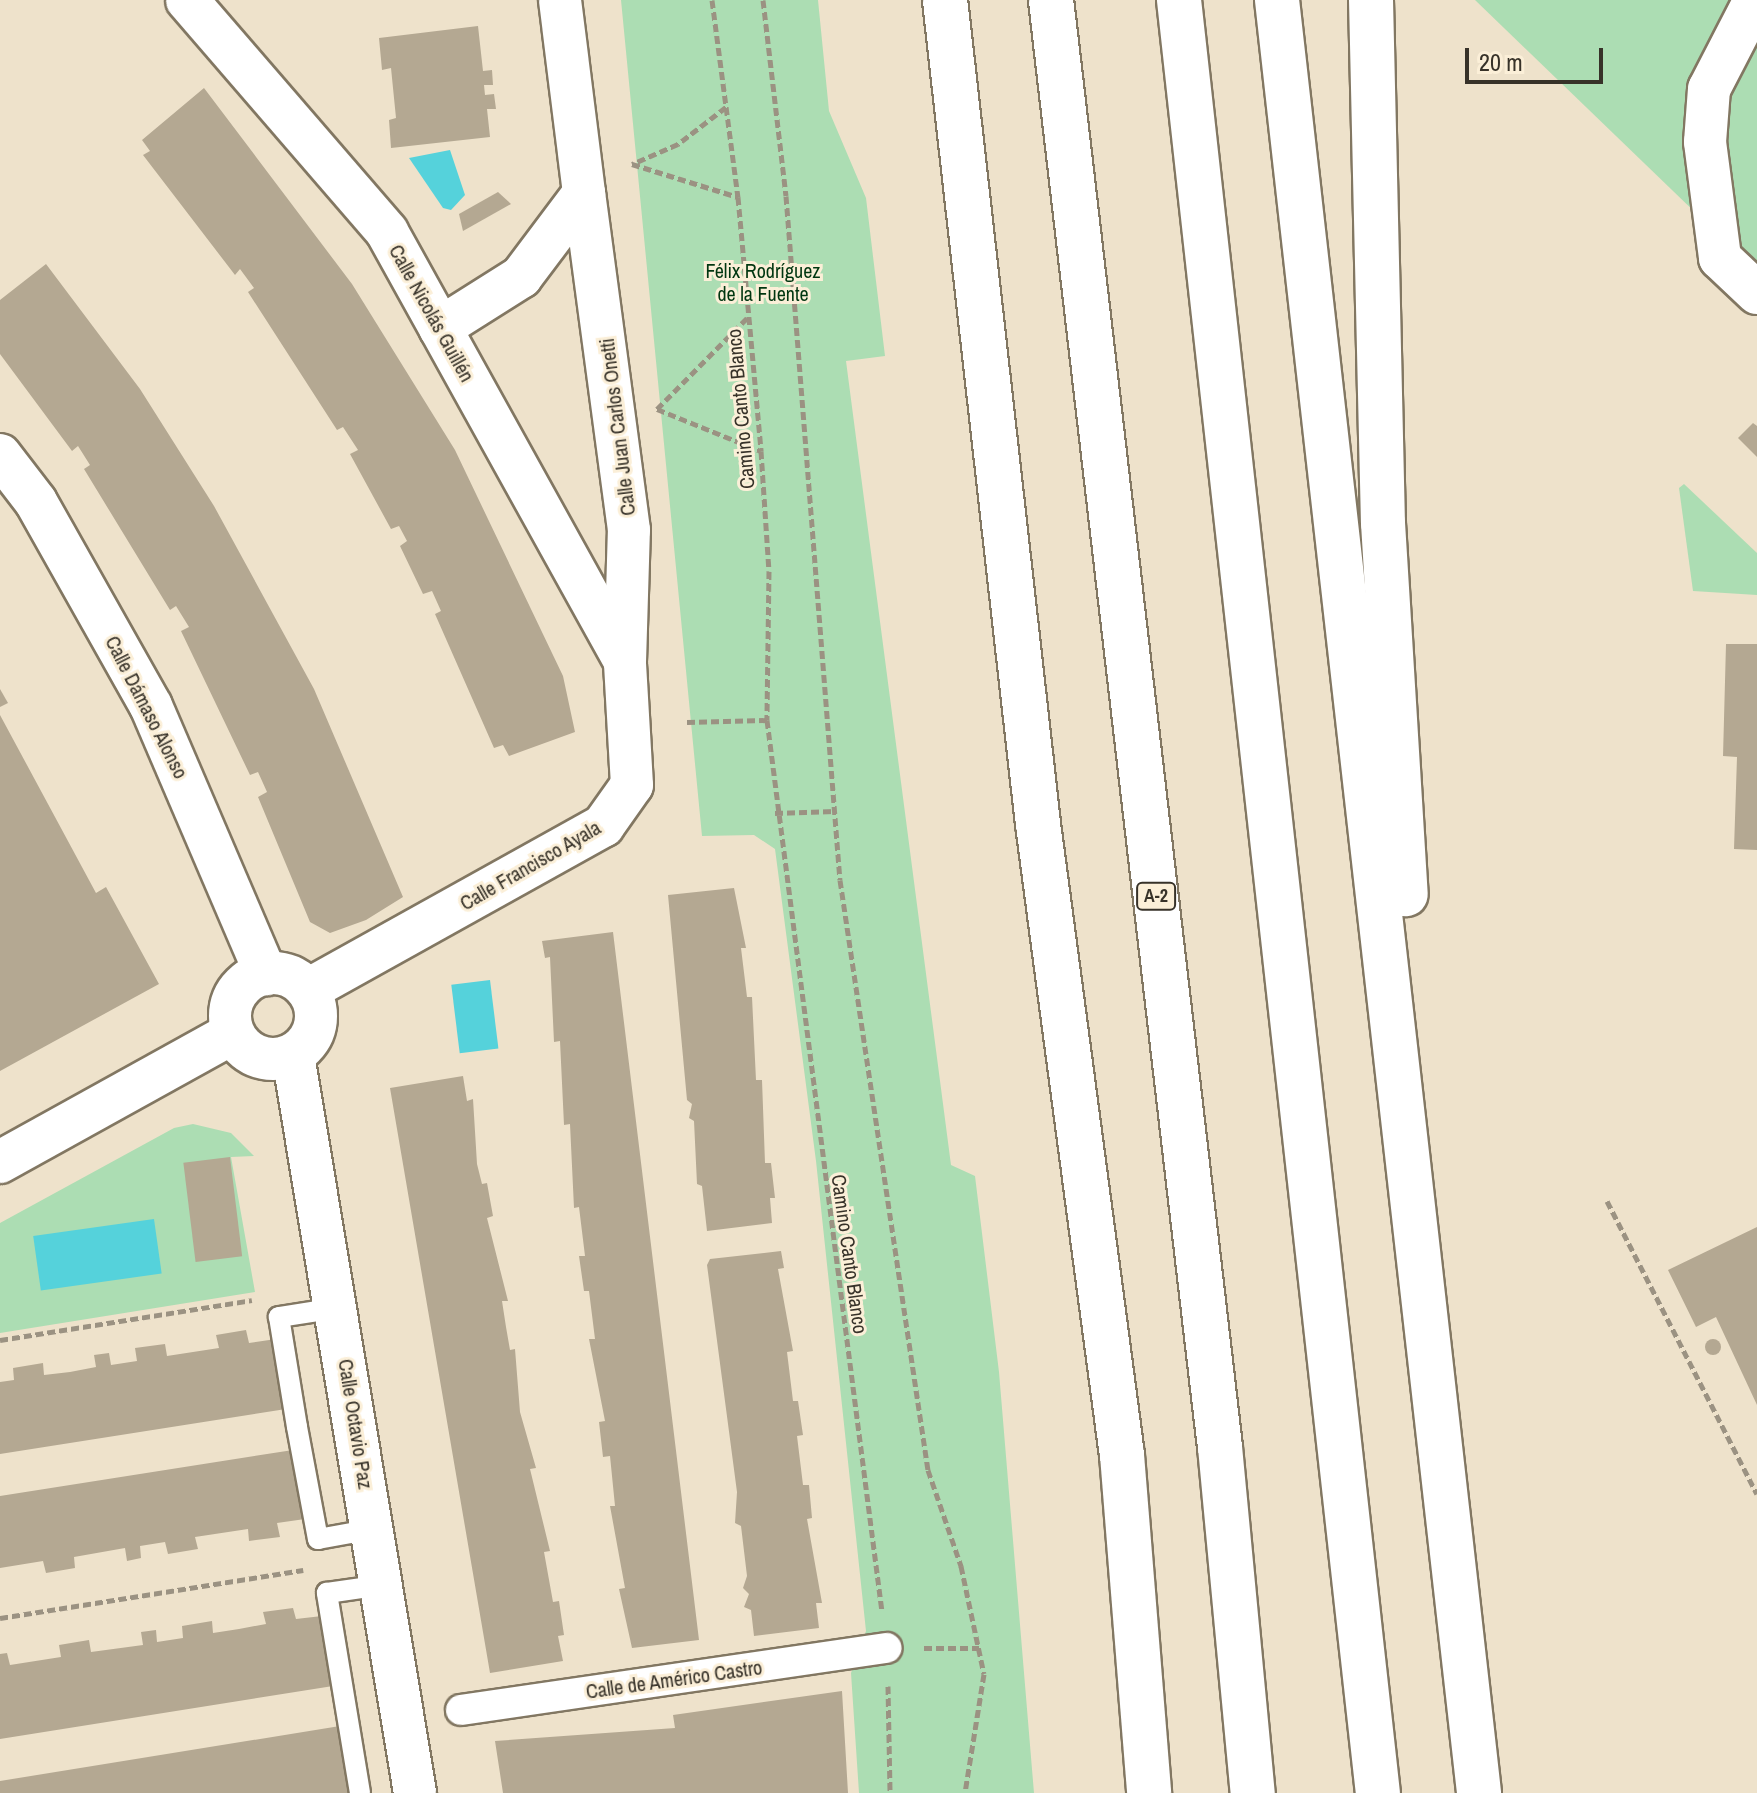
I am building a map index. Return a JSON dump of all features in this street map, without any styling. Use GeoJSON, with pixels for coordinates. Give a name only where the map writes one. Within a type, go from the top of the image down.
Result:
{"type":"FeatureCollection","features":[{"type":"Feature","properties":{"kind":"highway"},"geometry":{"type":"LineString","coordinates":[[916,0],[923,42],[965,191]]}},
{"type":"Feature","properties":{"kind":"highway"},"geometry":{"type":"LineString","coordinates":[[945,0],[1038,824],[1122,1455],[1149,1793]]}},
{"type":"Feature","properties":{"kind":"highway","name":"A-2"},"geometry":{"type":"LineString","coordinates":[[1051,0],[1220,1447],[1253,1793]]}},
{"type":"Feature","properties":{"kind":"highway"},"geometry":{"type":"LineString","coordinates":[[1179,0],[1378,1793]]}},
{"type":"Feature","properties":{"kind":"highway"},"geometry":{"type":"LineString","coordinates":[[1277,0],[1479,1793]]}},
{"type":"Feature","properties":{"kind":"highway"},"geometry":{"type":"LineString","coordinates":[[1371,0],[1383,523],[1437,1420]]}},
{"type":"Feature","properties":{"kind":"street","name":"Calle Nicolás Guillén"},"geometry":{"type":"LineString","coordinates":[[187,0],[387,232],[625,662]]}},
{"type":"Feature","properties":{"kind":"street","name":"Calle Juan Carlos Onetti"},"geometry":{"type":"LineString","coordinates":[[560,0],[629,530],[625,662]]}},
{"type":"Feature","properties":{"kind":"street"},"geometry":{"type":"LineString","coordinates":[[1755,0],[1709,89],[1705,142],[1720,258],[1757,293]]}},
{"type":"Feature","properties":{"kind":"street"},"geometry":{"type":"LineString","coordinates":[[440,328],[521,277],[584,193]]}},
{"type":"Feature","properties":{"kind":"street","name":"Calle Dámaso Alonso"},"geometry":{"type":"LineString","coordinates":[[0,455],[36,502],[151,706],[266,974]]}},
{"type":"Feature","properties":{"kind":"street","name":"Calle Francisco Ayala"},"geometry":{"type":"LineString","coordinates":[[308,990],[603,826],[632,785],[625,662]]}},
{"type":"Feature","properties":{"kind":"street"},"geometry":{"type":"LineString","coordinates":[[266,974],[289,976],[308,990],[316,1025],[293,1055],[259,1058],[233,1033],[235,995],[266,974]]}},
{"type":"Feature","properties":{"kind":"street"},"geometry":{"type":"LineString","coordinates":[[0,1162],[233,1033]]}},
{"type":"Feature","properties":{"kind":"street","name":"Calle Octavio Paz"},"geometry":{"type":"LineString","coordinates":[[293,1055],[415,1793]]}},
{"type":"Feature","properties":{"kind":"street","name":"Calle de Américo Castro"},"geometry":{"type":"LineString","coordinates":[[461,1710],[887,1648]]}},
{"type":"Feature","properties":{"kind":"lane"},"geometry":{"type":"LineString","coordinates":[[337,1308],[279,1317],[318,1539],[373,1529]]}},
{"type":"Feature","properties":{"kind":"lane"},"geometry":{"type":"LineString","coordinates":[[360,1793],[327,1593],[383,1585]]}},
{"type":"Feature","properties":{"kind":"path","name":"Camino Canto Blanco"},"geometry":{"type":"LineString","coordinates":[[712,0],[738,197],[761,451],[769,571],[767,720],[775,813],[887,1648],[890,1793]]}},
{"type":"Feature","properties":{"kind":"path"},"geometry":{"type":"LineString","coordinates":[[763,0],[786,196],[840,880],[928,1470],[961,1566],[984,1674],[965,1793]]}},
{"type":"Feature","properties":{"kind":"path"},"geometry":{"type":"LineString","coordinates":[[726,107],[678,144],[632,164],[738,197]]}},
{"type":"Feature","properties":{"kind":"path"},"geometry":{"type":"LineString","coordinates":[[747,317],[657,409],[761,451]]}},
{"type":"Feature","properties":{"kind":"path"},"geometry":{"type":"LineString","coordinates":[[687,722],[767,720]]}},
{"type":"Feature","properties":{"kind":"path"},"geometry":{"type":"LineString","coordinates":[[775,813],[835,811]]}},
{"type":"Feature","properties":{"kind":"path"},"geometry":{"type":"LineString","coordinates":[[1607,1201],[1757,1494]]}},
{"type":"Feature","properties":{"kind":"path"},"geometry":{"type":"LineString","coordinates":[[0,1340],[268,1298]]}},
{"type":"Feature","properties":{"kind":"path"},"geometry":{"type":"LineString","coordinates":[[0,1618],[319,1568]]}},
{"type":"Feature","properties":{"kind":"path"},"geometry":{"type":"LineString","coordinates":[[887,1648],[979,1648]]}},
{"type":"Feature","properties":{"kind":"green space","name":"Félix Rodríguez de la Fuente"},"geometry":{"type":"Polygon","coordinates":[[[621,0],[818,0],[829,111],[866,198],[885,356],[846,361],[951,1165],[975,1176],[999,1372],[1034,1793],[859,1793],[851,1673],[866,1631],[816,1161],[775,849],[754,835],[702,836],[621,0]]]}},
{"type":"Feature","properties":{"kind":"green space"},"geometry":{"type":"Polygon","coordinates":[[[1475,0],[1757,0],[1757,272],[1475,0]]]}},
{"type":"Feature","properties":{"kind":"green space"},"geometry":{"type":"Polygon","coordinates":[[[1684,484],[1757,553],[1757,595],[1693,591],[1679,488],[1684,484]]]}},
{"type":"Feature","properties":{"kind":"green space"},"geometry":{"type":"Polygon","coordinates":[[[193,1124],[231,1133],[254,1156],[231,1157],[255,1292],[0,1333],[0,1223],[174,1128],[193,1124]]]}},
{"type":"Feature","properties":{"kind":"water"},"geometry":{"type":"Polygon","coordinates":[[[450,150],[465,195],[451,210],[443,208],[409,158],[450,150]]]}},
{"type":"Feature","properties":{"kind":"water"},"geometry":{"type":"Polygon","coordinates":[[[490,980],[498,1048],[460,1053],[451,985],[490,980]]]}},
{"type":"Feature","properties":{"kind":"water"},"geometry":{"type":"Polygon","coordinates":[[[154,1219],[162,1273],[41,1290],[33,1236],[154,1219]]]}},
{"type":"Feature","properties":{"kind":"building"},"geometry":{"type":"Polygon","coordinates":[[[478,26],[483,71],[492,70],[493,85],[484,85],[485,95],[494,94],[496,109],[487,109],[490,137],[391,148],[389,120],[396,118],[391,68],[382,70],[379,38],[478,26]]]}},
{"type":"Feature","properties":{"kind":"building"},"geometry":{"type":"Polygon","coordinates":[[[204,88],[352,284],[455,450],[563,676],[575,732],[509,756],[503,745],[494,748],[435,614],[441,611],[432,591],[423,594],[400,546],[407,541],[399,526],[391,529],[350,454],[358,450],[343,427],[337,430],[248,292],[254,288],[240,269],[235,275],[143,155],[150,151],[142,140],[204,88]]]}},
{"type":"Feature","properties":{"kind":"building"},"geometry":{"type":"Polygon","coordinates":[[[498,192],[511,204],[463,231],[459,214],[498,192]]]}},
{"type":"Feature","properties":{"kind":"building"},"geometry":{"type":"Polygon","coordinates":[[[46,264],[140,389],[214,506],[314,689],[403,897],[366,920],[330,933],[310,922],[258,797],[267,792],[258,772],[250,775],[181,631],[189,627],[176,606],[170,610],[84,469],[90,465],[78,446],[72,451],[0,354],[0,300],[46,264]]]}},
{"type":"Feature","properties":{"kind":"building"},"geometry":{"type":"Polygon","coordinates":[[[1753,423],[1757,426],[1757,457],[1738,438],[1753,423]]]}},
{"type":"Feature","properties":{"kind":"building"},"geometry":{"type":"Polygon","coordinates":[[[1726,644],[1757,644],[1757,850],[1734,849],[1737,757],[1723,756],[1726,644]]]}},
{"type":"Feature","properties":{"kind":"building"},"geometry":{"type":"Polygon","coordinates":[[[0,689],[8,703],[0,707],[0,689]]]}},
{"type":"Feature","properties":{"kind":"building"},"geometry":{"type":"Polygon","coordinates":[[[0,715],[96,893],[106,887],[159,984],[0,1071],[0,715]]]}},
{"type":"Feature","properties":{"kind":"building"},"geometry":{"type":"Polygon","coordinates":[[[734,888],[746,948],[741,948],[747,997],[752,997],[756,1080],[762,1080],[765,1163],[771,1163],[775,1198],[770,1198],[772,1223],[707,1231],[702,1186],[697,1184],[694,1121],[689,1118],[692,1104],[687,1100],[668,895],[734,888]]]}},
{"type":"Feature","properties":{"kind":"building"},"geometry":{"type":"Polygon","coordinates":[[[613,932],[699,1640],[632,1648],[619,1589],[625,1588],[610,1506],[615,1506],[610,1456],[603,1457],[599,1422],[605,1421],[589,1339],[595,1339],[589,1291],[584,1291],[579,1256],[585,1256],[579,1207],[574,1208],[570,1124],[564,1125],[560,1041],[554,1042],[550,957],[545,958],[542,941],[613,932]]]}},
{"type":"Feature","properties":{"kind":"building"},"geometry":{"type":"Polygon","coordinates":[[[463,1076],[467,1101],[473,1099],[477,1164],[482,1184],[487,1183],[493,1216],[487,1218],[508,1301],[502,1301],[510,1350],[515,1349],[520,1412],[536,1468],[530,1469],[550,1551],[544,1552],[553,1602],[559,1601],[564,1635],[558,1636],[563,1661],[490,1673],[390,1088],[463,1076]]]}},
{"type":"Feature","properties":{"kind":"building"},"geometry":{"type":"Polygon","coordinates":[[[230,1157],[242,1256],[196,1262],[183,1163],[230,1157]]]}},
{"type":"Feature","properties":{"kind":"building"},"geometry":{"type":"Polygon","coordinates":[[[1757,1227],[1757,1405],[1716,1317],[1696,1327],[1668,1270],[1757,1227]]]}},
{"type":"Feature","properties":{"kind":"building"},"geometry":{"type":"Polygon","coordinates":[[[781,1251],[784,1268],[778,1269],[793,1351],[787,1352],[793,1401],[798,1401],[803,1435],[797,1436],[803,1485],[809,1485],[812,1518],[807,1519],[822,1603],[816,1603],[819,1628],[754,1636],[751,1610],[744,1607],[749,1594],[743,1588],[747,1576],[741,1526],[735,1523],[737,1492],[707,1265],[710,1259],[781,1251]]]}},
{"type":"Feature","properties":{"kind":"building"},"geometry":{"type":"Polygon","coordinates":[[[246,1330],[249,1343],[276,1339],[286,1409],[0,1454],[0,1382],[14,1380],[13,1368],[43,1363],[44,1375],[96,1367],[94,1355],[109,1353],[111,1365],[137,1361],[135,1348],[165,1344],[167,1356],[219,1348],[216,1335],[246,1330]]]}},
{"type":"Feature","properties":{"kind":"building"},"geometry":{"type":"Polygon","coordinates":[[[1710,1339],[1716,1339],[1721,1347],[1719,1353],[1710,1355],[1705,1350],[1705,1344],[1710,1339]]]}},
{"type":"Feature","properties":{"kind":"building"},"geometry":{"type":"Polygon","coordinates":[[[293,1450],[305,1519],[277,1523],[280,1537],[249,1541],[248,1529],[195,1537],[198,1549],[168,1554],[165,1542],[140,1546],[141,1558],[127,1561],[125,1548],[74,1557],[75,1568],[46,1573],[43,1561],[0,1568],[0,1496],[293,1450]]]}},
{"type":"Feature","properties":{"kind":"building"},"geometry":{"type":"Polygon","coordinates":[[[293,1608],[296,1619],[322,1616],[333,1686],[0,1739],[0,1654],[7,1653],[10,1665],[61,1657],[59,1645],[89,1640],[91,1652],[143,1645],[141,1632],[156,1630],[157,1642],[183,1638],[182,1626],[212,1621],[213,1633],[239,1629],[266,1624],[263,1612],[293,1608]]]}},
{"type":"Feature","properties":{"kind":"building"},"geometry":{"type":"Polygon","coordinates":[[[842,1691],[848,1793],[503,1793],[495,1741],[675,1728],[673,1715],[842,1691]]]}},
{"type":"Feature","properties":{"kind":"building"},"geometry":{"type":"Polygon","coordinates":[[[340,1726],[349,1793],[0,1793],[0,1781],[340,1726]]]}}]}
